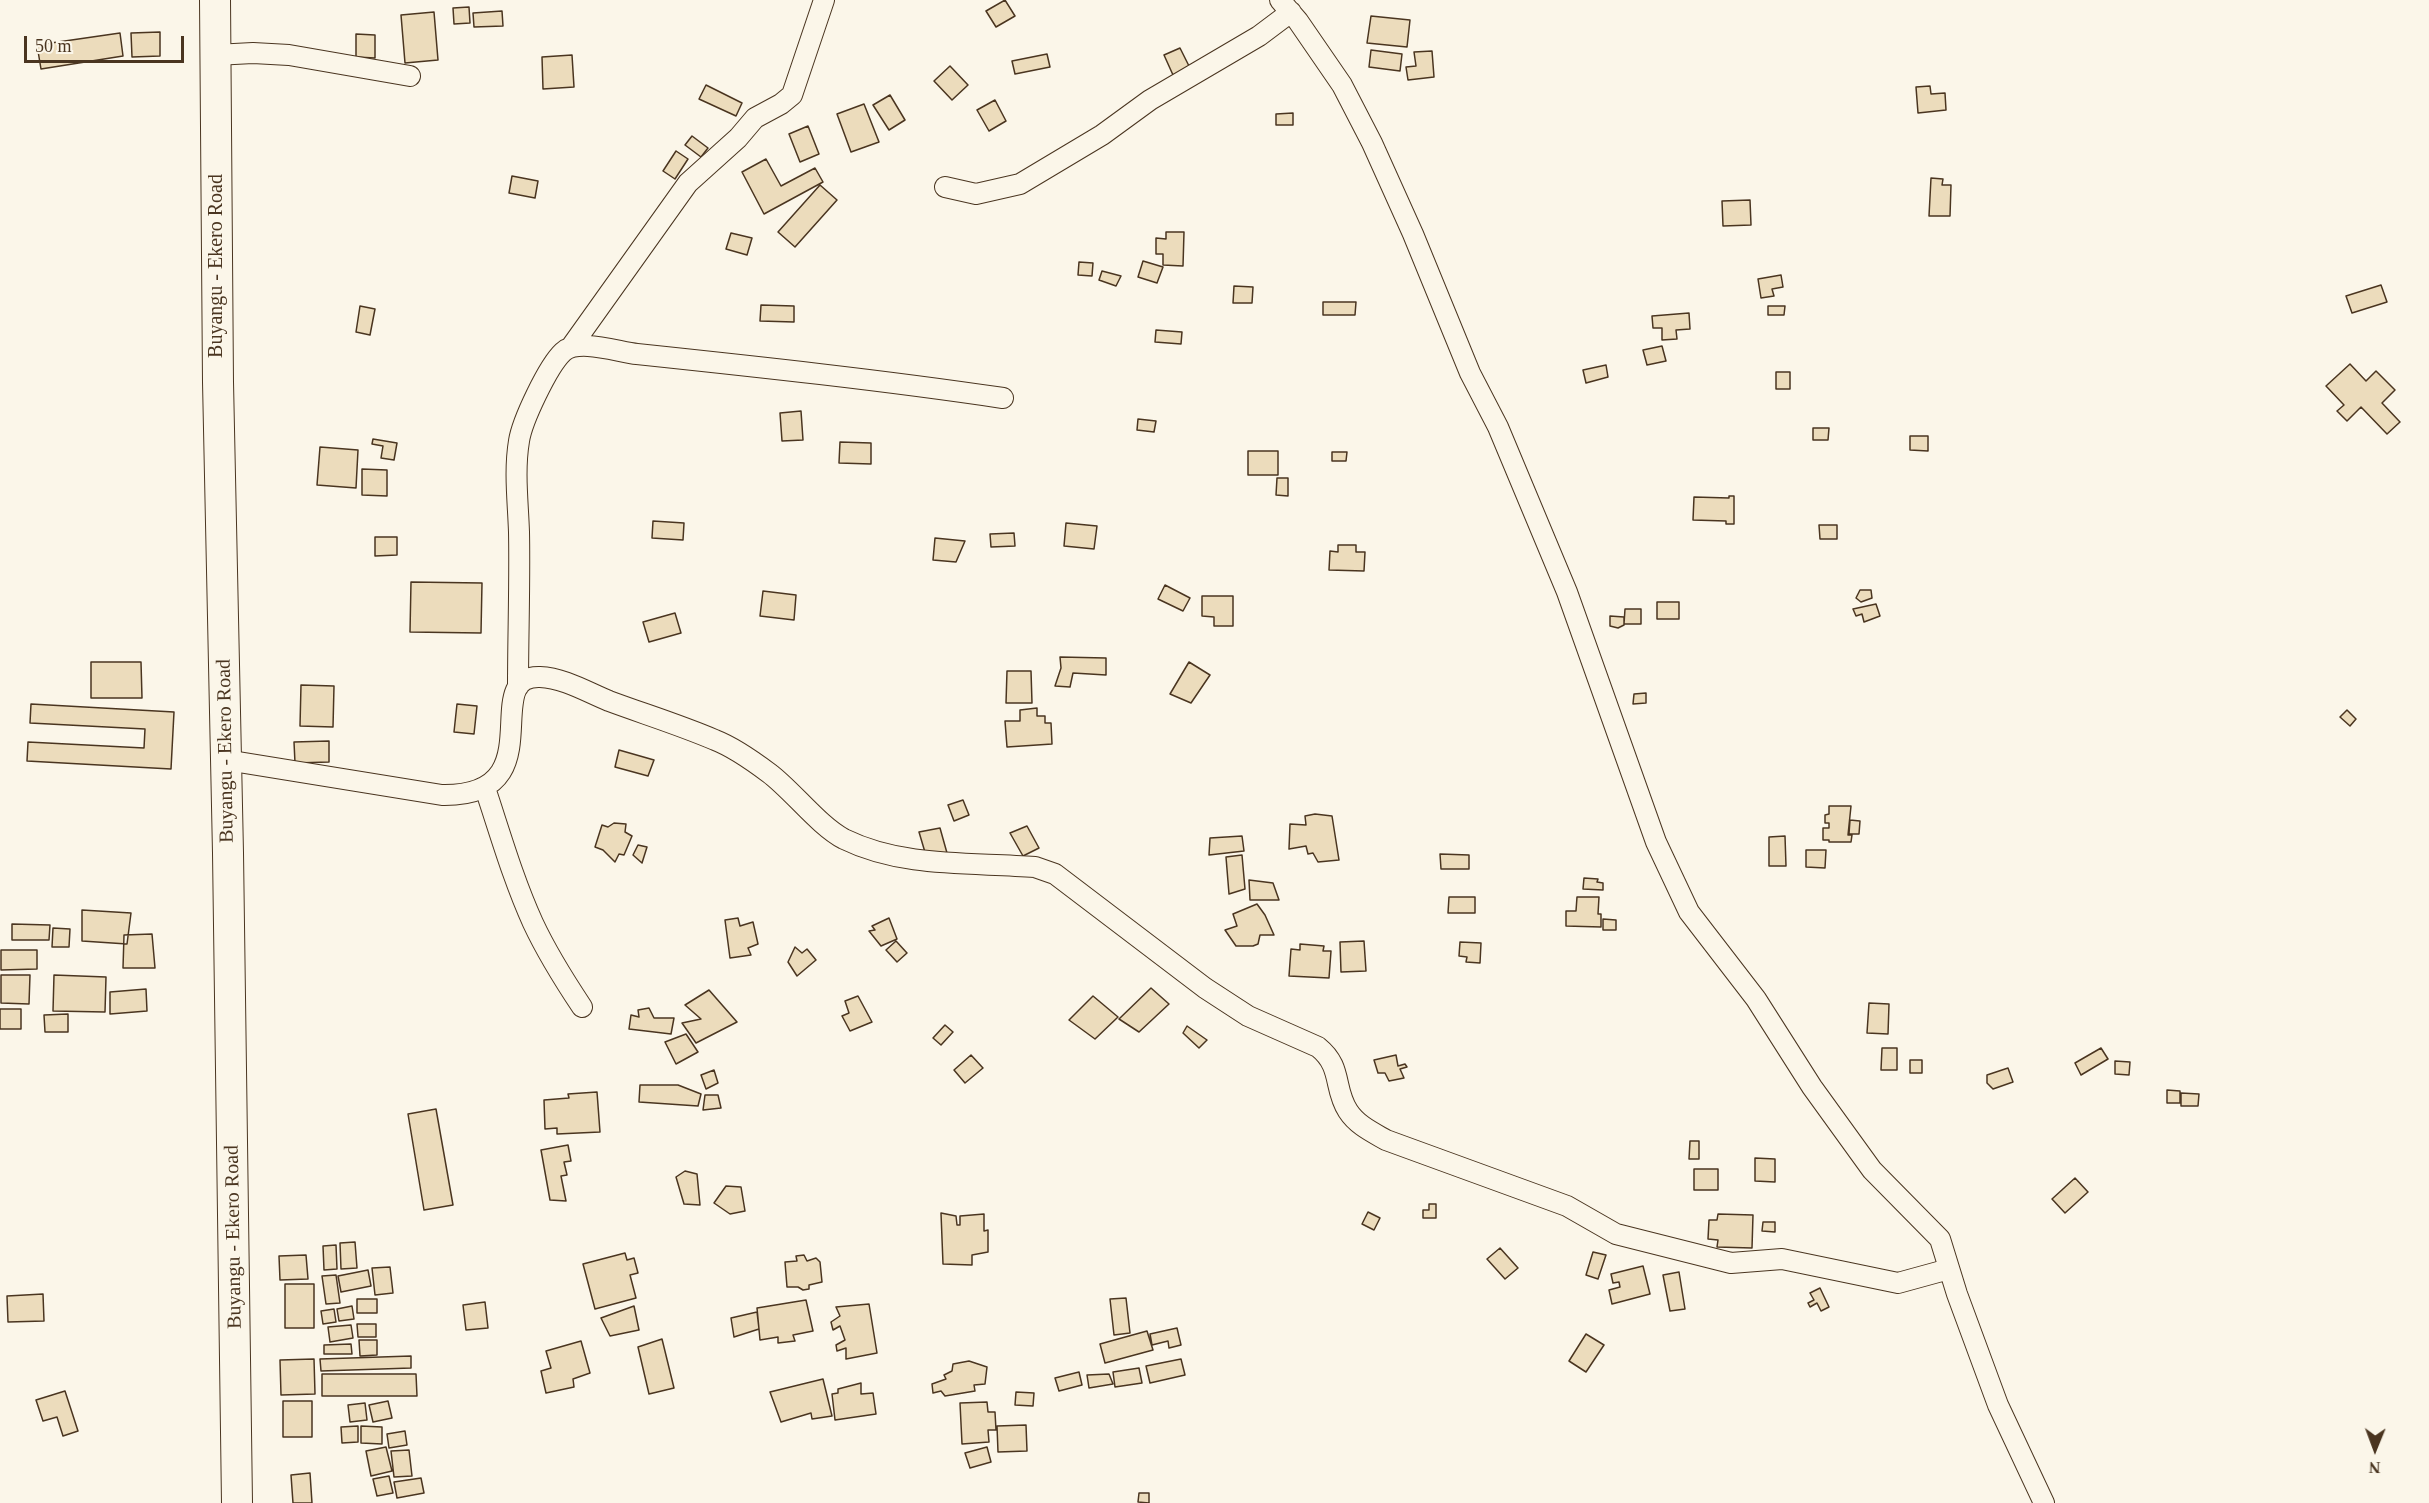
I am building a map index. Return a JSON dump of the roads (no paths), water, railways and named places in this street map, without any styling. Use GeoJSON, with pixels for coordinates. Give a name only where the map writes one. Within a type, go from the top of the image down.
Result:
{"type":"FeatureCollection","features":[{"type":"Feature","properties":{"kind":"main road","name":"Buyangu - Ekero Road"},"geometry":{"type":"LineString","coordinates":[[215,0],[218,394],[237,1503]]}},
{"type":"Feature","properties":{"kind":"street"},"geometry":{"type":"LineString","coordinates":[[226,760],[442,795],[471,793],[485,788],[496,780],[509,752],[512,709],[518,687],[517,487],[519,440],[532,404],[552,367],[562,353],[571,346],[688,183],[738,138],[755,118],[782,104],[792,95],[824,0]]}},
{"type":"Feature","properties":{"kind":"street"},"geometry":{"type":"LineString","coordinates":[[945,187],[976,194],[1020,184],[1102,135],[1150,100],[1259,36],[1285,6],[1342,85],[1372,143],[1404,214],[1470,373],[1498,427],[1567,592],[1656,842],[1689,912],[1756,999],[1812,1087],[1866,1162],[1940,1239],[1998,1405],[2044,1503]]}},
{"type":"Feature","properties":{"kind":"street"},"geometry":{"type":"LineString","coordinates":[[215,55],[253,53],[289,55],[410,76]]}},
{"type":"Feature","properties":{"kind":"street"},"geometry":{"type":"LineString","coordinates":[[571,346],[587,345],[629,353],[882,380],[1003,398]]}},
{"type":"Feature","properties":{"kind":"street"},"geometry":{"type":"LineString","coordinates":[[518,687],[527,678],[542,677],[554,680],[717,741],[770,774],[842,838],[894,857],[1047,870],[1066,881],[1205,988],[1248,1016],[1318,1047],[1327,1054],[1338,1076],[1343,1102],[1360,1126],[1386,1140],[1567,1206],[1616,1234],[1731,1263],[1782,1259],[1898,1283],[1949,1269]]}},
{"type":"Feature","properties":{"kind":"street"},"geometry":{"type":"LineString","coordinates":[[485,788],[527,909],[552,962],[582,1007]]}}]}
